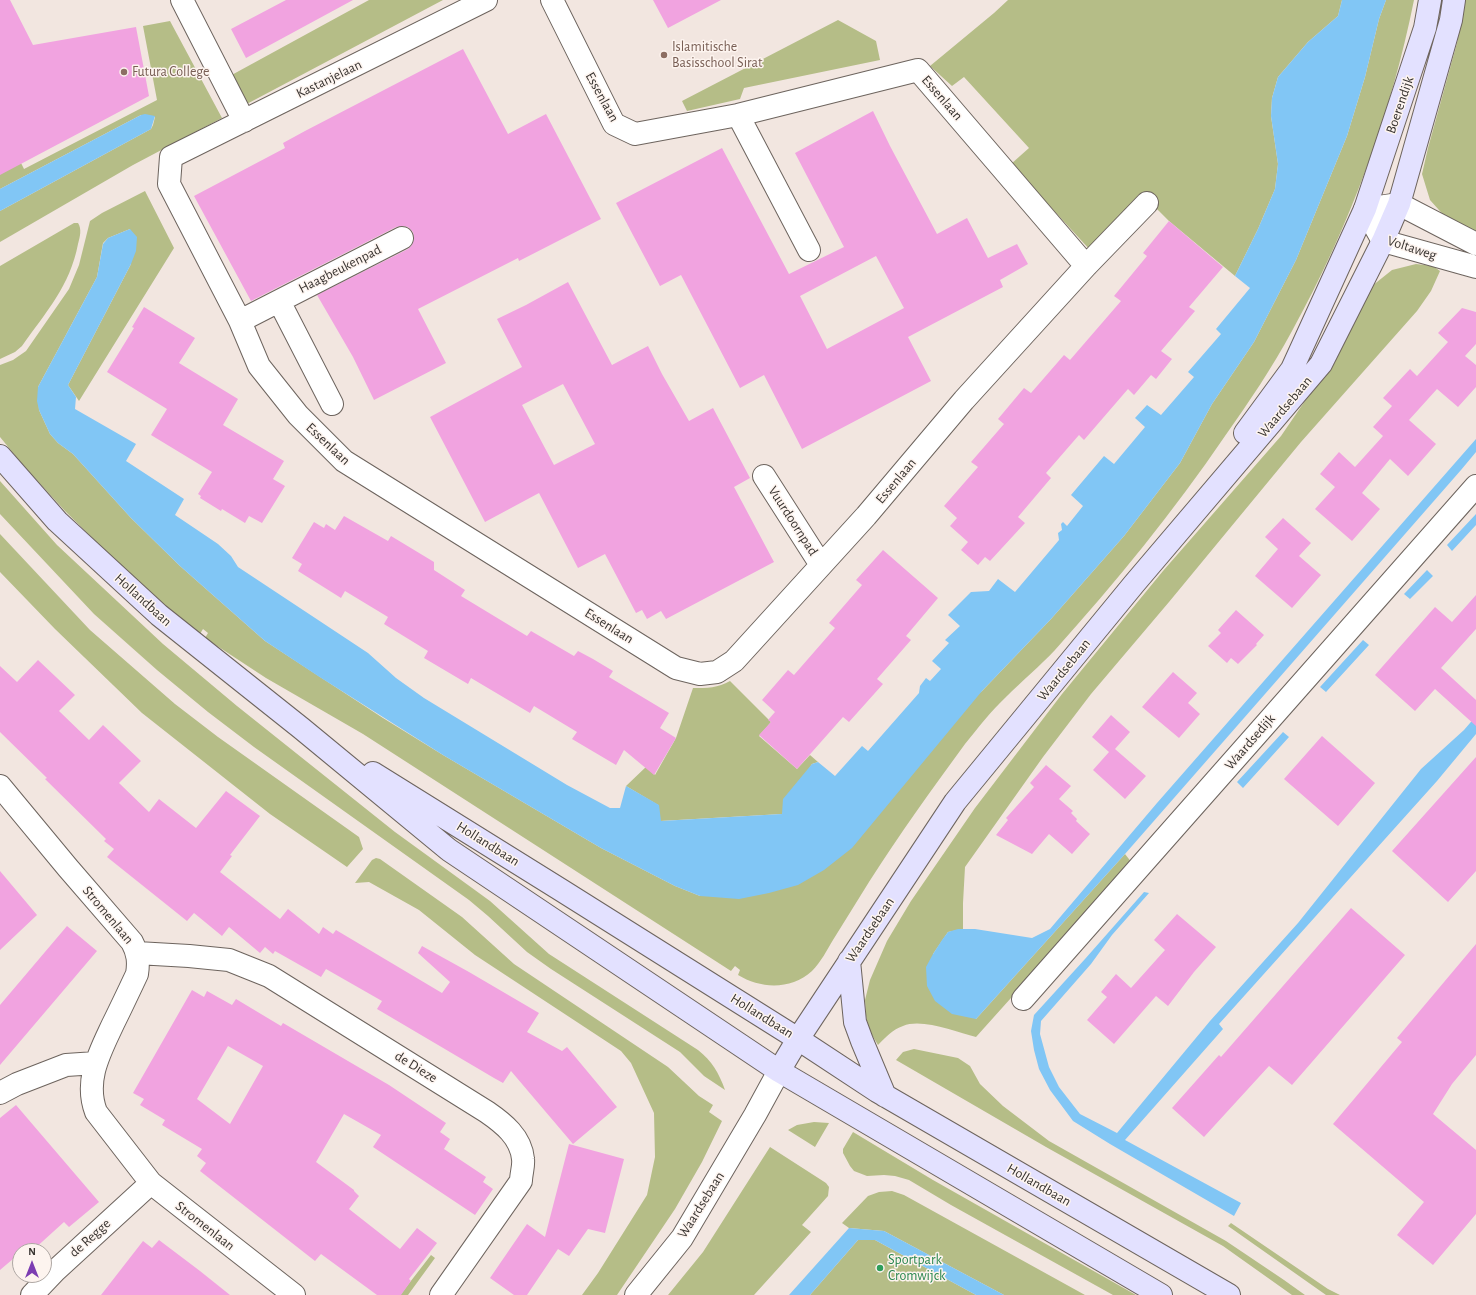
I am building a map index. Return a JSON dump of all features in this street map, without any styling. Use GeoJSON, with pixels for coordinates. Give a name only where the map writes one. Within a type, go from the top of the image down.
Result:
{"type":"FeatureCollection","features":[{"type":"Feature","properties":{"kind":"main road","name":"Boerendijk"},"geometry":{"type":"LineString","coordinates":[[1365,209],[1425,28],[1430,0]]}},
{"type":"Feature","properties":{"kind":"main road","name":"Boerendijk"},"geometry":{"type":"LineString","coordinates":[[1398,204],[1449,28],[1454,0]]}},
{"type":"Feature","properties":{"kind":"main road","name":"Waardsebaan"},"geometry":{"type":"LineString","coordinates":[[779,1071],[849,961],[955,802],[1134,584],[1321,364],[1383,241],[1398,204]]}},
{"type":"Feature","properties":{"kind":"main road","name":"Waardsebaan"},"geometry":{"type":"LineString","coordinates":[[1134,584],[1292,369],[1365,209]]}},
{"type":"Feature","properties":{"kind":"main road","name":"Hollandbaan"},"geometry":{"type":"LineString","coordinates":[[0,456],[57,521],[159,615],[301,728],[448,850],[779,1071],[1161,1295]]}},
{"type":"Feature","properties":{"kind":"main road","name":"Hollandbaan"},"geometry":{"type":"LineString","coordinates":[[301,728],[798,1039],[885,1096],[1229,1295]]}},
{"type":"Feature","properties":{"kind":"main road"},"geometry":{"type":"LineString","coordinates":[[849,961],[855,1022],[885,1096]]}},
{"type":"Feature","properties":{"kind":"street"},"geometry":{"type":"LineString","coordinates":[[182,0],[244,121]]}},
{"type":"Feature","properties":{"kind":"street","name":"Essenlaan"},"geometry":{"type":"LineString","coordinates":[[552,0],[614,124],[636,134],[738,115],[918,70],[1086,266]]}},
{"type":"Feature","properties":{"kind":"street","name":"Kastanjelaan"},"geometry":{"type":"LineString","coordinates":[[171,157],[473,3]]}},
{"type":"Feature","properties":{"kind":"street"},"geometry":{"type":"LineString","coordinates":[[738,115],[809,250]]}},
{"type":"Feature","properties":{"kind":"street","name":"Essenlaan"},"geometry":{"type":"LineString","coordinates":[[171,157],[169,184],[240,321],[259,366],[298,416],[344,461],[676,668],[700,674],[717,672],[734,661],[866,516],[964,400],[1086,266],[1148,204]]}},
{"type":"Feature","properties":{"kind":"street"},"geometry":{"type":"LineString","coordinates":[[1365,209],[1398,204]]}},
{"type":"Feature","properties":{"kind":"street","name":"Voltaweg"},"geometry":{"type":"LineString","coordinates":[[1398,204],[1476,244]]}},
{"type":"Feature","properties":{"kind":"street","name":"Voltaweg"},"geometry":{"type":"LineString","coordinates":[[1365,209],[1383,241],[1476,266]]}},
{"type":"Feature","properties":{"kind":"street","name":"Haagbeukenpad"},"geometry":{"type":"LineString","coordinates":[[240,321],[402,238]]}},
{"type":"Feature","properties":{"kind":"street"},"geometry":{"type":"LineString","coordinates":[[279,301],[332,404]]}},
{"type":"Feature","properties":{"kind":"street","name":"Vuurdoornpad"},"geometry":{"type":"LineString","coordinates":[[764,476],[821,565]]}},
{"type":"Feature","properties":{"kind":"street","name":"Waardsedijk"},"geometry":{"type":"LineString","coordinates":[[1023,999],[1476,486]]}},
{"type":"Feature","properties":{"kind":"street","name":"Stromenlaan"},"geometry":{"type":"LineString","coordinates":[[0,786],[132,942],[137,953],[137,974],[96,1063],[92,1082],[92,1101],[96,1112],[151,1183],[294,1295]]}},
{"type":"Feature","properties":{"kind":"street","name":"de Dieze"},"geometry":{"type":"LineString","coordinates":[[137,953],[229,960],[269,976],[487,1112],[505,1125],[517,1139],[523,1159],[521,1181],[441,1295]]}},
{"type":"Feature","properties":{"kind":"street"},"geometry":{"type":"LineString","coordinates":[[0,1093],[17,1084],[66,1065],[96,1063]]}},
{"type":"Feature","properties":{"kind":"street","name":"Waardsebaan"},"geometry":{"type":"LineString","coordinates":[[636,1295],[682,1238],[755,1116],[779,1071]]}},
{"type":"Feature","properties":{"kind":"street","name":"de Regge"},"geometry":{"type":"LineString","coordinates":[[32,1295],[55,1271],[151,1183]]}},
{"type":"Feature","properties":{"kind":"green space"},"geometry":{"type":"Polygon","coordinates":[[[369,0],[443,0],[243,106],[228,77],[369,0]]]}},
{"type":"Feature","properties":{"kind":"green space"},"geometry":{"type":"Polygon","coordinates":[[[1008,0],[1342,0],[1338,16],[1308,42],[1278,77],[1272,98],[1271,116],[1278,164],[1275,189],[1258,229],[1235,276],[1169,221],[1156,208],[1091,251],[1011,164],[1029,148],[964,77],[952,86],[930,66],[1008,0]]]}},
{"type":"Feature","properties":{"kind":"green space"},"geometry":{"type":"Polygon","coordinates":[[[1386,0],[1414,0],[1393,86],[1366,170],[1350,211],[1313,292],[1276,358],[1206,464],[1144,546],[1055,650],[1000,702],[965,744],[892,847],[824,956],[812,971],[795,982],[766,985],[747,980],[738,975],[740,970],[735,966],[731,971],[363,734],[266,678],[205,638],[208,633],[203,629],[200,634],[164,606],[133,578],[65,511],[0,437],[0,365],[13,360],[26,351],[69,289],[79,265],[90,221],[102,213],[145,191],[174,248],[79,401],[68,385],[131,264],[130,229],[108,238],[103,243],[97,277],[38,387],[39,410],[50,434],[58,443],[73,454],[131,518],[180,566],[265,641],[383,718],[443,755],[601,848],[675,886],[700,896],[982,691],[1051,619],[1124,536],[1180,463],[1212,404],[1254,342],[1296,260],[1347,136],[1365,77],[1379,19],[1386,0]]]}},
{"type":"Feature","properties":{"kind":"green space"},"geometry":{"type":"Polygon","coordinates":[[[1465,0],[1476,0],[1476,235],[1447,219],[1430,200],[1422,174],[1457,43],[1465,0]]]}},
{"type":"Feature","properties":{"kind":"green space"},"geometry":{"type":"Polygon","coordinates":[[[838,20],[876,41],[880,60],[744,88],[740,99],[687,111],[682,101],[838,20]]]}},
{"type":"Feature","properties":{"kind":"green space"},"geometry":{"type":"Polygon","coordinates":[[[170,21],[222,118],[133,165],[0,242],[0,211],[151,129],[155,117],[141,115],[0,189],[0,144],[11,143],[24,169],[157,100],[143,26],[170,21]]]}},
{"type":"Feature","properties":{"kind":"green space"},"geometry":{"type":"Polygon","coordinates":[[[74,223],[78,223],[79,225],[80,236],[74,259],[63,286],[22,346],[15,352],[0,359],[0,266],[74,223]]]}},
{"type":"Feature","properties":{"kind":"green space"},"geometry":{"type":"Polygon","coordinates":[[[1416,264],[1433,266],[1440,271],[1431,291],[1417,311],[1301,442],[1091,694],[1043,757],[965,867],[963,929],[948,932],[933,954],[976,1019],[1125,854],[1132,863],[976,1037],[929,1025],[911,1024],[896,1029],[878,1045],[869,1030],[866,1016],[865,1000],[870,980],[887,941],[911,901],[975,808],[1062,694],[1163,571],[1281,436],[1322,376],[1372,286],[1392,270],[1416,264]]]}},
{"type":"Feature","properties":{"kind":"green space"},"geometry":{"type":"Polygon","coordinates":[[[0,481],[57,545],[163,644],[237,706],[395,832],[490,901],[549,954],[698,1050],[707,1058],[714,1068],[725,1090],[704,1076],[680,1052],[527,952],[469,900],[254,747],[157,670],[94,614],[0,514],[0,481]]]}},
{"type":"Feature","properties":{"kind":"green space"},"geometry":{"type":"Polygon","coordinates":[[[0,534],[90,630],[175,704],[218,737],[359,837],[363,849],[347,867],[270,814],[142,713],[55,629],[0,572],[0,534]]]}},
{"type":"Feature","properties":{"kind":"green space"},"geometry":{"type":"Polygon","coordinates":[[[730,681],[771,722],[759,736],[797,769],[810,755],[818,762],[812,764],[782,814],[660,821],[658,805],[626,786],[648,765],[655,775],[676,738],[693,688],[708,688],[730,681]]]}},
{"type":"Feature","properties":{"kind":"green space"},"geometry":{"type":"Polygon","coordinates":[[[376,858],[380,859],[462,917],[514,964],[668,1067],[699,1096],[713,1105],[709,1112],[722,1121],[702,1162],[675,1209],[617,1295],[582,1295],[598,1273],[647,1195],[655,1157],[654,1113],[631,1063],[621,1051],[475,955],[419,910],[369,882],[355,883],[372,860],[376,858]]]}},
{"type":"Feature","properties":{"kind":"green space"},"geometry":{"type":"Polygon","coordinates":[[[914,1049],[958,1058],[970,1066],[980,1084],[1003,1106],[1049,1141],[1226,1241],[1305,1295],[1292,1295],[1223,1246],[1046,1147],[896,1060],[903,1052],[914,1049]]]}},
{"type":"Feature","properties":{"kind":"green space"},"geometry":{"type":"Polygon","coordinates":[[[814,1122],[829,1123],[815,1147],[788,1130],[797,1125],[814,1122]]]}},
{"type":"Feature","properties":{"kind":"green space"},"geometry":{"type":"Polygon","coordinates":[[[853,1132],[933,1180],[1136,1295],[1113,1295],[909,1180],[895,1176],[867,1176],[854,1171],[843,1153],[843,1149],[853,1132]]]}},
{"type":"Feature","properties":{"kind":"green space"},"geometry":{"type":"Polygon","coordinates":[[[770,1147],[826,1183],[829,1187],[828,1196],[802,1225],[811,1232],[754,1295],[668,1295],[703,1252],[770,1147]]]}},
{"type":"Feature","properties":{"kind":"green space"},"geometry":{"type":"Polygon","coordinates":[[[892,1191],[904,1195],[1085,1295],[1004,1295],[884,1231],[849,1228],[842,1223],[868,1196],[879,1192],[892,1191]]]}},
{"type":"Feature","properties":{"kind":"green space"},"geometry":{"type":"Polygon","coordinates":[[[1231,1223],[1328,1289],[1340,1295],[1326,1295],[1228,1226],[1231,1223]]]}},
{"type":"Feature","properties":{"kind":"green space","name":"Sportpark Cromwijck"},"geometry":{"type":"Polygon","coordinates":[[[858,1240],[875,1240],[976,1295],[810,1295],[858,1240]]]}},
{"type":"Feature","properties":{"kind":"green space"},"geometry":{"type":"Polygon","coordinates":[[[431,1255],[435,1258],[408,1295],[400,1295],[431,1255]]]}},
{"type":"Feature","properties":{"kind":"water"},"geometry":{"type":"Polygon","coordinates":[[[1342,0],[1386,0],[1379,19],[1365,77],[1347,136],[1296,260],[1254,342],[1212,404],[1180,463],[1124,536],[1051,619],[982,691],[852,848],[824,870],[798,885],[739,899],[700,896],[675,886],[601,848],[443,755],[265,641],[180,566],[131,518],[73,454],[58,443],[50,434],[39,410],[37,401],[38,387],[97,277],[103,244],[108,238],[130,229],[137,237],[136,251],[131,264],[68,385],[76,397],[75,409],[136,444],[126,461],[184,499],[175,515],[218,544],[231,556],[238,567],[368,653],[396,678],[424,698],[567,785],[610,808],[620,808],[626,786],[659,805],[661,821],[782,814],[783,799],[812,764],[818,762],[835,776],[862,746],[868,751],[919,693],[920,686],[926,678],[930,681],[941,669],[932,661],[949,643],[945,640],[960,626],[948,615],[971,592],[989,591],[998,579],[1015,592],[1059,540],[1058,533],[1062,530],[1061,524],[1063,522],[1067,526],[1083,506],[1071,495],[1104,456],[1114,464],[1145,427],[1135,418],[1147,405],[1161,415],[1194,377],[1188,372],[1221,334],[1216,329],[1250,288],[1235,276],[1258,229],[1275,189],[1278,164],[1271,116],[1272,98],[1278,77],[1308,42],[1338,16],[1342,0]]]}},
{"type":"Feature","properties":{"kind":"water"},"geometry":{"type":"Polygon","coordinates":[[[145,114],[155,116],[151,129],[0,211],[0,189],[145,114]]]}},
{"type":"Feature","properties":{"kind":"water"},"geometry":{"type":"Polygon","coordinates":[[[1476,439],[1476,452],[1461,470],[1125,854],[976,1019],[952,1014],[935,1001],[927,986],[926,967],[948,932],[958,929],[975,929],[1032,938],[1050,929],[1157,803],[1476,439]]]}},
{"type":"Feature","properties":{"kind":"water"},"geometry":{"type":"Polygon","coordinates":[[[1476,514],[1476,525],[1452,551],[1447,545],[1476,514]]]}},
{"type":"Feature","properties":{"kind":"water"},"geometry":{"type":"Polygon","coordinates":[[[1427,570],[1433,576],[1410,599],[1404,594],[1427,570]]]}},
{"type":"Feature","properties":{"kind":"water"},"geometry":{"type":"Polygon","coordinates":[[[1363,640],[1369,645],[1326,692],[1320,687],[1363,640]]]}},
{"type":"Feature","properties":{"kind":"water"},"geometry":{"type":"Polygon","coordinates":[[[1476,716],[1476,734],[1437,781],[1219,1024],[1223,1029],[1125,1140],[1241,1203],[1234,1216],[1073,1121],[1050,1090],[1039,1069],[1031,1031],[1034,1015],[1144,892],[1149,893],[1112,935],[1091,964],[1041,1021],[1040,1034],[1049,1067],[1059,1087],[1080,1114],[1117,1133],[1210,1021],[1298,923],[1421,769],[1464,730],[1476,716]]]}},
{"type":"Feature","properties":{"kind":"water"},"geometry":{"type":"Polygon","coordinates":[[[1283,732],[1289,737],[1243,788],[1237,782],[1283,732]]]}},
{"type":"Feature","properties":{"kind":"water"},"geometry":{"type":"Polygon","coordinates":[[[849,1228],[884,1231],[1004,1295],[976,1295],[875,1240],[858,1240],[810,1295],[789,1295],[849,1228]]]}},
{"type":"Feature","properties":{"kind":"building"},"geometry":{"type":"Polygon","coordinates":[[[0,0],[10,0],[33,45],[136,27],[149,96],[0,175],[0,0]]]}},
{"type":"Feature","properties":{"kind":"building"},"geometry":{"type":"Polygon","coordinates":[[[286,0],[353,0],[246,58],[231,29],[286,0]]]}},
{"type":"Feature","properties":{"kind":"building"},"geometry":{"type":"Polygon","coordinates":[[[653,0],[721,0],[668,28],[653,0]]]}},
{"type":"Feature","properties":{"kind":"building"},"geometry":{"type":"Polygon","coordinates":[[[463,49],[508,134],[546,114],[601,219],[519,261],[518,258],[418,309],[446,363],[374,400],[353,357],[317,295],[408,249],[412,245],[414,239],[413,232],[408,227],[396,227],[251,301],[194,196],[285,148],[283,143],[463,49]]]}},
{"type":"Feature","properties":{"kind":"building"},"geometry":{"type":"Polygon","coordinates":[[[873,111],[937,234],[967,218],[988,258],[1017,244],[1028,264],[1000,280],[1003,287],[908,337],[931,381],[802,449],[764,375],[740,388],[681,275],[660,286],[616,203],[722,148],[789,274],[844,247],[795,153],[873,111]],[[876,256],[800,296],[827,349],[904,308],[876,256]]]}},
{"type":"Feature","properties":{"kind":"building"},"geometry":{"type":"Polygon","coordinates":[[[1169,221],[1223,267],[1189,307],[1195,311],[1161,351],[1172,359],[1156,379],[1151,375],[1134,395],[1128,389],[1084,440],[1079,435],[1046,473],[1051,478],[1018,517],[1025,523],[990,561],[985,557],[978,565],[961,550],[968,542],[950,526],[957,518],[944,506],[978,467],[971,462],[1004,424],[998,419],[1024,388],[1031,393],[1064,355],[1070,360],[1121,301],[1114,296],[1147,256],[1143,253],[1169,221]]]}},
{"type":"Feature","properties":{"kind":"building"},"geometry":{"type":"Polygon","coordinates":[[[568,282],[612,365],[648,346],[689,421],[713,408],[750,478],[734,487],[774,562],[666,619],[661,611],[647,619],[642,610],[636,613],[605,554],[578,568],[539,493],[485,522],[430,417],[522,367],[497,319],[568,282]],[[563,384],[522,405],[554,465],[595,444],[563,384]]]}},
{"type":"Feature","properties":{"kind":"building"},"geometry":{"type":"Polygon","coordinates":[[[144,307],[195,338],[179,363],[238,399],[223,425],[284,461],[273,479],[285,486],[262,523],[249,516],[245,523],[200,498],[201,496],[198,494],[212,472],[151,435],[167,409],[107,372],[134,328],[132,327],[144,307]]]}},
{"type":"Feature","properties":{"kind":"building"},"geometry":{"type":"Polygon","coordinates":[[[1462,308],[1476,312],[1476,344],[1465,356],[1476,365],[1476,387],[1458,407],[1437,389],[1409,420],[1436,444],[1408,476],[1390,459],[1362,493],[1380,509],[1352,541],[1315,509],[1335,487],[1320,474],[1339,452],[1355,467],[1383,436],[1373,427],[1392,406],[1383,398],[1410,369],[1417,376],[1448,342],[1438,333],[1462,308]]]}},
{"type":"Feature","properties":{"kind":"building"},"geometry":{"type":"Polygon","coordinates":[[[344,516],[388,541],[391,536],[434,562],[434,570],[465,590],[461,596],[527,636],[531,631],[574,656],[578,651],[593,659],[613,671],[609,677],[669,713],[660,728],[676,738],[654,775],[624,750],[616,765],[572,739],[577,732],[534,706],[530,713],[471,678],[468,684],[424,658],[428,651],[384,624],[388,617],[345,591],[341,598],[298,571],[302,564],[292,558],[314,522],[324,528],[326,524],[335,530],[344,516]]]}},
{"type":"Feature","properties":{"kind":"building"},"geometry":{"type":"Polygon","coordinates":[[[1283,518],[1311,543],[1299,556],[1321,575],[1292,608],[1255,576],[1278,549],[1265,537],[1283,518]]]}},
{"type":"Feature","properties":{"kind":"building"},"geometry":{"type":"Polygon","coordinates":[[[883,550],[938,598],[906,636],[911,640],[877,679],[883,684],[849,722],[843,717],[797,769],[759,735],[771,722],[768,720],[775,712],[762,700],[788,670],[794,675],[835,628],[829,623],[862,585],[856,580],[883,550]]]}},
{"type":"Feature","properties":{"kind":"building"},"geometry":{"type":"Polygon","coordinates":[[[1476,595],[1476,629],[1441,668],[1476,700],[1476,726],[1435,689],[1415,711],[1375,675],[1435,607],[1452,622],[1476,595]]]}},
{"type":"Feature","properties":{"kind":"building"},"geometry":{"type":"Polygon","coordinates":[[[1236,610],[1264,635],[1256,644],[1257,645],[1238,664],[1231,658],[1227,663],[1208,646],[1221,633],[1218,630],[1236,610]]]}},
{"type":"Feature","properties":{"kind":"building"},"geometry":{"type":"Polygon","coordinates":[[[38,660],[75,695],[59,711],[89,740],[103,725],[141,761],[119,783],[149,812],[159,799],[196,828],[226,791],[260,816],[230,855],[232,856],[220,872],[280,919],[288,909],[319,934],[323,927],[333,934],[336,930],[442,993],[450,982],[418,953],[422,946],[469,972],[539,1013],[527,1032],[562,1051],[567,1047],[617,1107],[573,1144],[511,1071],[503,1083],[377,1009],[382,1001],[326,969],[321,977],[275,951],[273,954],[265,947],[260,953],[229,927],[222,936],[194,913],[187,921],[107,857],[114,849],[104,841],[106,839],[0,732],[0,666],[17,682],[38,660]]]}},
{"type":"Feature","properties":{"kind":"building"},"geometry":{"type":"Polygon","coordinates":[[[1173,672],[1197,693],[1188,703],[1200,714],[1179,738],[1142,707],[1173,672]]]}},
{"type":"Feature","properties":{"kind":"building"},"geometry":{"type":"Polygon","coordinates":[[[1111,715],[1130,732],[1115,749],[1146,776],[1125,799],[1093,770],[1109,752],[1092,737],[1111,715]]]}},
{"type":"Feature","properties":{"kind":"building"},"geometry":{"type":"Polygon","coordinates":[[[1322,736],[1375,783],[1338,826],[1284,779],[1322,736]]]}},
{"type":"Feature","properties":{"kind":"building"},"geometry":{"type":"Polygon","coordinates":[[[1476,757],[1476,871],[1448,902],[1392,851],[1476,757]]]}},
{"type":"Feature","properties":{"kind":"building"},"geometry":{"type":"Polygon","coordinates":[[[1046,765],[1071,786],[1059,799],[1073,811],[1071,813],[1077,819],[1076,821],[1090,834],[1072,854],[1049,834],[1032,854],[996,835],[1008,820],[1006,818],[1034,787],[1030,783],[1046,765]]]}},
{"type":"Feature","properties":{"kind":"building"},"geometry":{"type":"Polygon","coordinates":[[[0,871],[37,915],[0,950],[0,871]]]}},
{"type":"Feature","properties":{"kind":"building"},"geometry":{"type":"Polygon","coordinates":[[[1351,908],[1405,955],[1292,1085],[1269,1066],[1204,1137],[1172,1108],[1219,1055],[1221,1057],[1351,908]]]}},
{"type":"Feature","properties":{"kind":"building"},"geometry":{"type":"Polygon","coordinates":[[[1177,914],[1216,947],[1194,972],[1168,1006],[1156,996],[1114,1044],[1087,1020],[1107,997],[1101,992],[1116,974],[1131,988],[1165,950],[1154,940],[1177,914]]]}},
{"type":"Feature","properties":{"kind":"building"},"geometry":{"type":"Polygon","coordinates":[[[67,926],[97,951],[0,1065],[0,1005],[67,926]]]}},
{"type":"Feature","properties":{"kind":"building"},"geometry":{"type":"Polygon","coordinates":[[[1476,944],[1476,1055],[1452,1084],[1433,1114],[1476,1150],[1476,1214],[1433,1265],[1397,1235],[1424,1202],[1333,1124],[1402,1042],[1397,1038],[1476,944]]]}},
{"type":"Feature","properties":{"kind":"building"},"geometry":{"type":"Polygon","coordinates":[[[192,990],[204,997],[207,991],[232,1005],[236,999],[281,1026],[283,1023],[389,1085],[446,1123],[440,1132],[450,1139],[444,1149],[486,1177],[483,1182],[493,1189],[475,1215],[373,1147],[381,1135],[344,1114],[316,1162],[354,1190],[359,1196],[349,1209],[400,1249],[417,1228],[437,1243],[409,1279],[411,1281],[401,1295],[377,1295],[321,1254],[315,1261],[200,1171],[206,1163],[197,1156],[202,1149],[162,1125],[165,1120],[140,1105],[144,1099],[133,1093],[192,990]],[[228,1046],[197,1099],[230,1124],[263,1066],[228,1046]]]}},
{"type":"Feature","properties":{"kind":"building"},"geometry":{"type":"Polygon","coordinates":[[[16,1105],[99,1202],[69,1227],[64,1222],[41,1243],[12,1243],[12,1260],[0,1270],[0,1118],[16,1105]]]}},
{"type":"Feature","properties":{"kind":"building"},"geometry":{"type":"Polygon","coordinates":[[[569,1144],[624,1159],[605,1233],[588,1229],[569,1256],[558,1249],[527,1295],[514,1295],[490,1278],[527,1224],[545,1237],[569,1144]]]}},
{"type":"Feature","properties":{"kind":"building"},"geometry":{"type":"Polygon","coordinates":[[[159,1240],[230,1295],[101,1295],[143,1241],[152,1248],[159,1240]]]}},
{"type":"Feature","properties":{"kind":"place","name":"Islamitische Basisschool Sirat"},"geometry":{"type":"Point","coordinates":[664,55]}},
{"type":"Feature","properties":{"kind":"place","name":"Futura College"},"geometry":{"type":"Point","coordinates":[124,72]}},
{"type":"Feature","properties":{"kind":"place","name":"Sportpark Cromwijck"},"geometry":{"type":"Point","coordinates":[880,1268]}}]}
